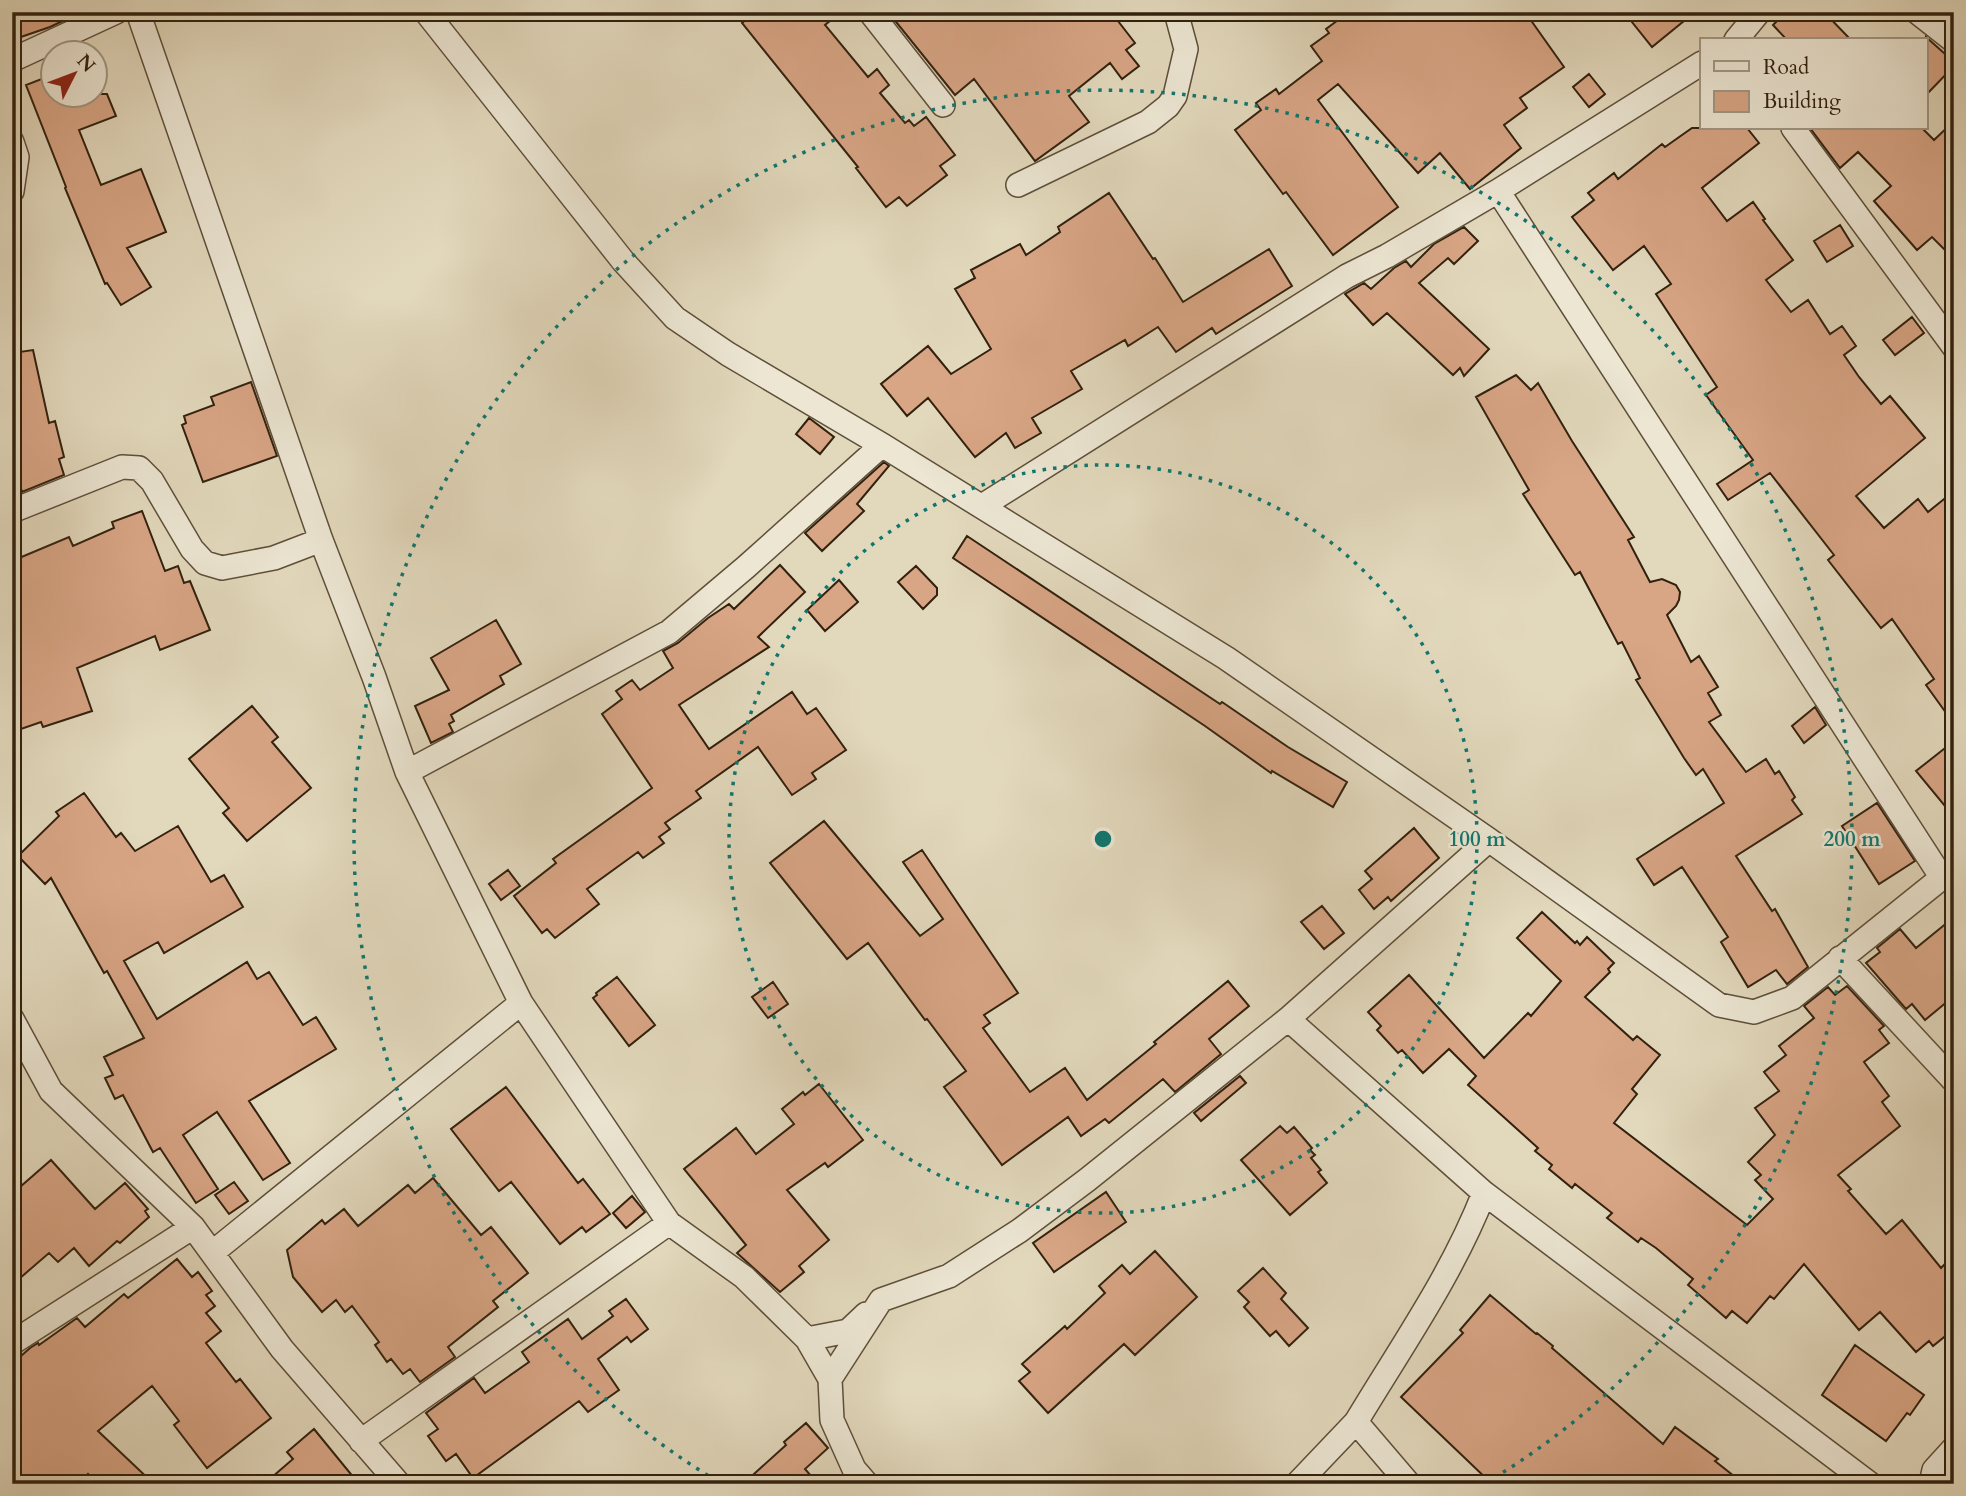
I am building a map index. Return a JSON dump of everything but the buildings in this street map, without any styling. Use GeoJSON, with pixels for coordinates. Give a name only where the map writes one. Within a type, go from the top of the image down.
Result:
{"type":"FeatureCollection","features":[{"type":"Feature","properties":{"kind":"street"},"geometry":{"type":"LineString","coordinates":[[12,60],[116,12]]}},
{"type":"Feature","properties":{"kind":"street"},"geometry":{"type":"LineString","coordinates":[[138,12],[321,540],[407,772],[521,1003],[669,1223],[744,1278],[807,1339],[830,1379],[832,1420],[854,1469],[867,1484]]}},
{"type":"Feature","properties":{"kind":"street"},"geometry":{"type":"LineString","coordinates":[[426,12],[623,261],[675,318],[728,354],[883,445],[1226,658],[1489,840],[1718,1005],[1754,1012],[1792,998],[1948,873],[1498,191]]}},
{"type":"Feature","properties":{"kind":"street"},"geometry":{"type":"LineString","coordinates":[[870,12],[943,105]]}},
{"type":"Feature","properties":{"kind":"street"},"geometry":{"type":"LineString","coordinates":[[1018,185],[1148,122],[1168,106],[1175,96],[1186,49],[1176,12]]}},
{"type":"Feature","properties":{"kind":"street"},"geometry":{"type":"LineString","coordinates":[[1738,38],[1759,12]]}},
{"type":"Feature","properties":{"kind":"street"},"geometry":{"type":"LineString","coordinates":[[1917,12],[1954,41]]}},
{"type":"Feature","properties":{"kind":"street"},"geometry":{"type":"LineString","coordinates":[[982,506],[1347,276],[1387,256],[1498,191],[1700,64]]}},
{"type":"Feature","properties":{"kind":"street"},"geometry":{"type":"LineString","coordinates":[[1794,130],[1954,347]]}},
{"type":"Feature","properties":{"kind":"street"},"geometry":{"type":"LineString","coordinates":[[12,142],[17,156],[12,191]]}},
{"type":"Feature","properties":{"kind":"street"},"geometry":{"type":"LineString","coordinates":[[407,772],[668,632],[746,567],[883,445]]}},
{"type":"Feature","properties":{"kind":"street"},"geometry":{"type":"LineString","coordinates":[[12,511],[122,467],[139,468],[152,481],[192,549],[205,563],[222,568],[274,558],[321,540]]}},
{"type":"Feature","properties":{"kind":"street"},"geometry":{"type":"LineString","coordinates":[[807,1339],[848,1331],[881,1300],[949,1276],[1019,1231],[1288,1020],[1489,840]]}},
{"type":"Feature","properties":{"kind":"street"},"geometry":{"type":"LineString","coordinates":[[1840,958],[1954,1081]]}},
{"type":"Feature","properties":{"kind":"street"},"geometry":{"type":"LineString","coordinates":[[212,1253],[521,1003]]}},
{"type":"Feature","properties":{"kind":"street"},"geometry":{"type":"LineString","coordinates":[[12,1019],[51,1091],[193,1227],[282,1349],[399,1484]]}},
{"type":"Feature","properties":{"kind":"street"},"geometry":{"type":"LineString","coordinates":[[1288,1020],[1484,1193],[1870,1484]]}},
{"type":"Feature","properties":{"kind":"street"},"geometry":{"type":"LineString","coordinates":[[1297,1484],[1356,1422],[1448,1273],[1484,1193]]}},
{"type":"Feature","properties":{"kind":"street"},"geometry":{"type":"LineString","coordinates":[[361,1441],[669,1223]]}},
{"type":"Feature","properties":{"kind":"street"},"geometry":{"type":"LineString","coordinates":[[12,1343],[193,1227]]}},
{"type":"Feature","properties":{"kind":"street"},"geometry":{"type":"LineString","coordinates":[[830,1379],[881,1300]]}},
{"type":"Feature","properties":{"kind":"street"},"geometry":{"type":"LineString","coordinates":[[1356,1422],[1409,1484]]}},
{"type":"Feature","properties":{"kind":"street"},"geometry":{"type":"LineString","coordinates":[[1931,1484],[1934,1470],[1954,1448]]}}]}
